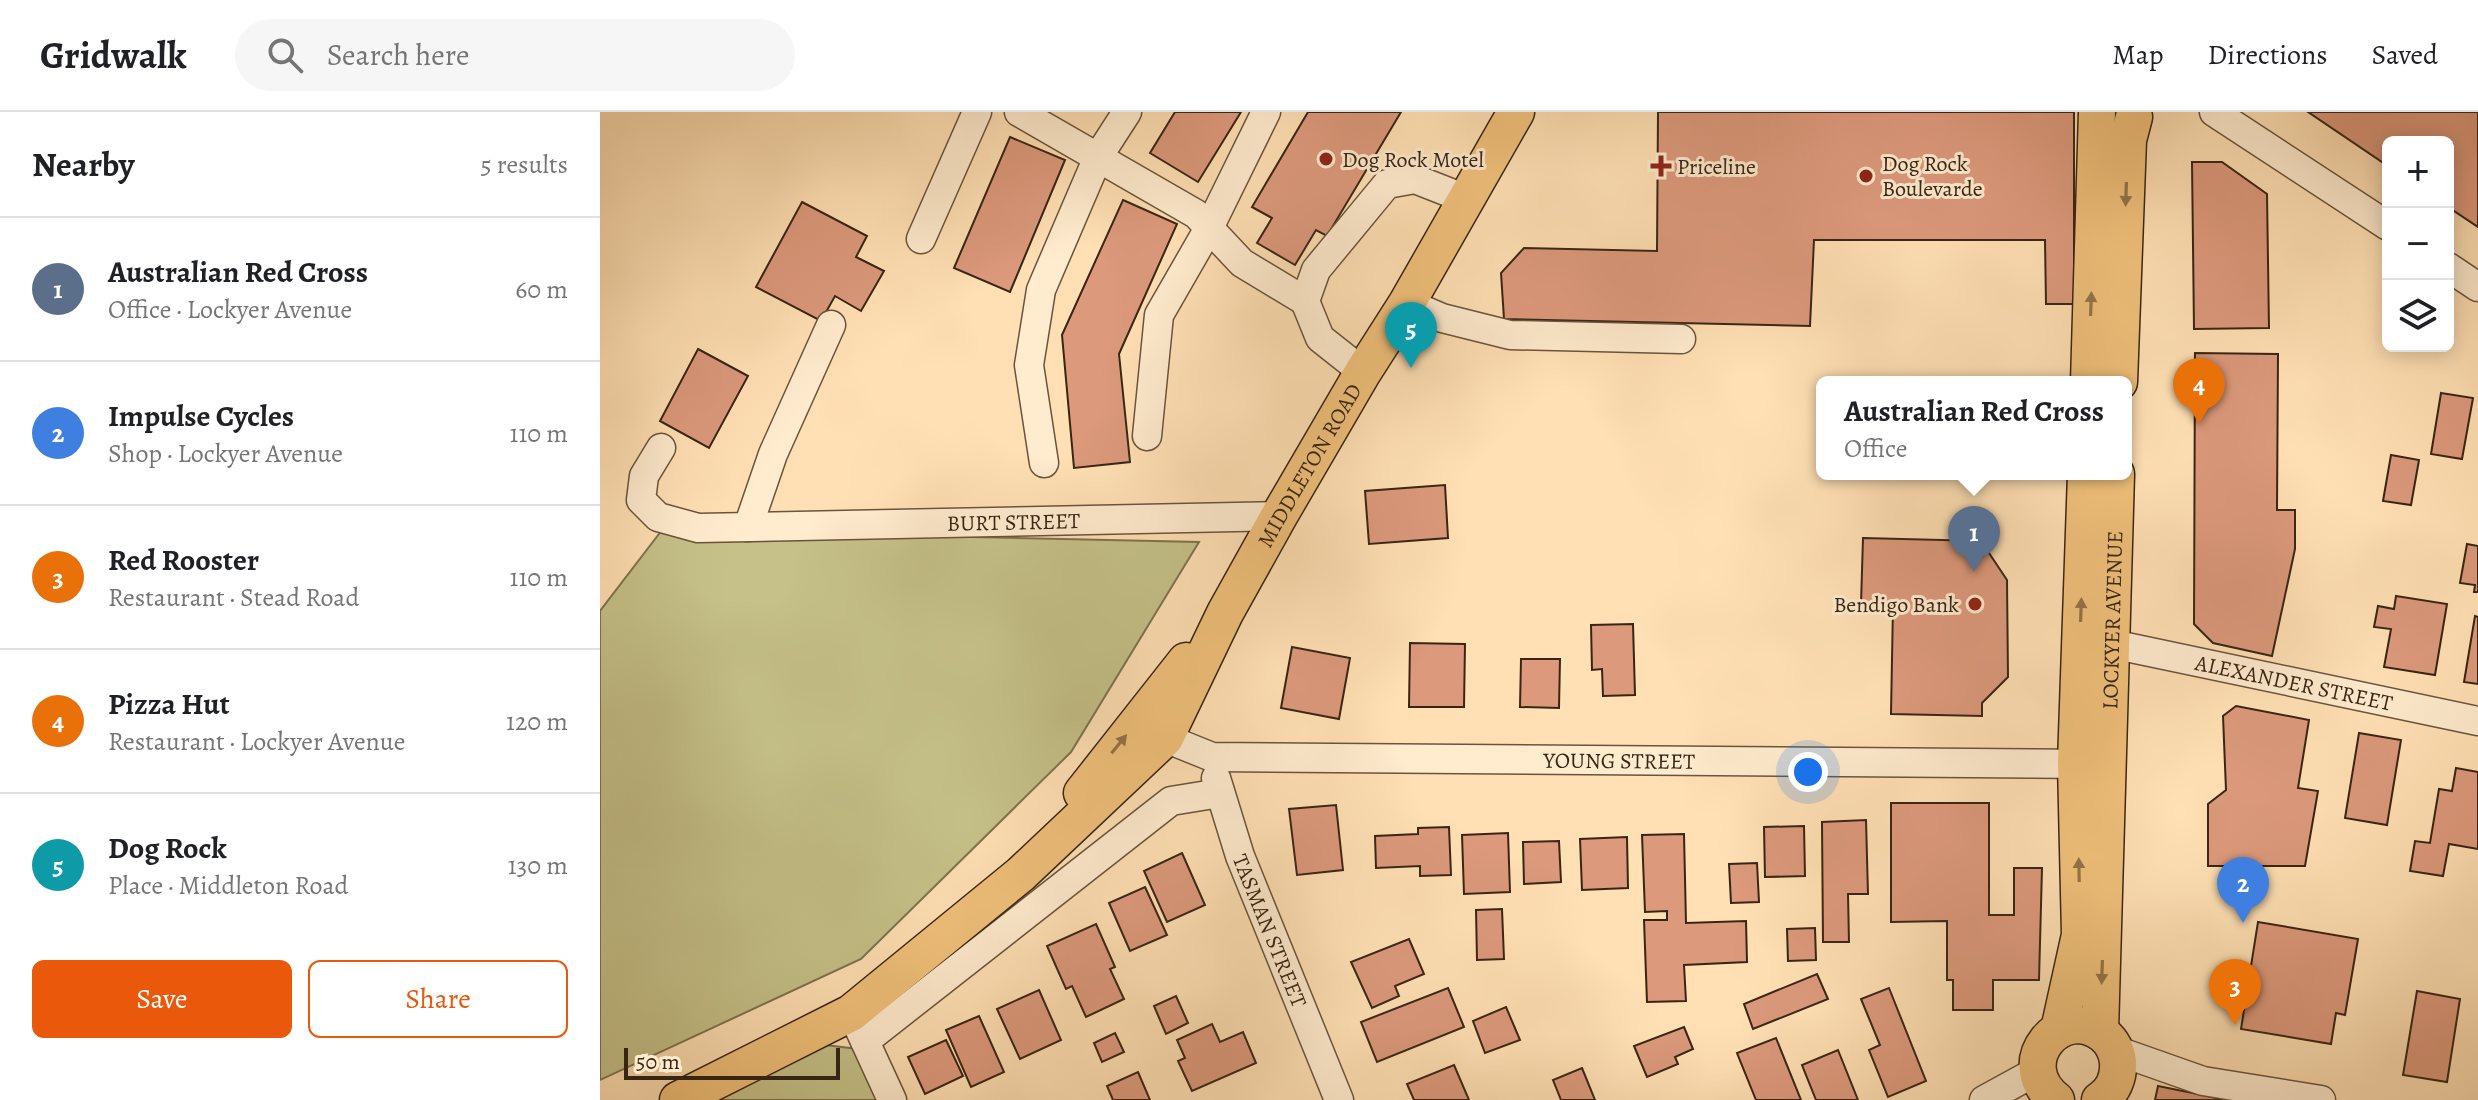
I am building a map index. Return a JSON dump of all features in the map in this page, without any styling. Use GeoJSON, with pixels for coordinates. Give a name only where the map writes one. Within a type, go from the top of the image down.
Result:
{"type":"FeatureCollection","features":[{"type":"Feature","properties":{"kind":"main road","name":"MIDDLETON ROAD"},"geometry":{"type":"LineString","coordinates":[[678,1100],[858,1027],[1165,738],[1225,613],[1279,516],[1407,303],[1516,112]]}},
{"type":"Feature","properties":{"kind":"main road"},"geometry":{"type":"LineString","coordinates":[[2089,376],[2097,112]]}},
{"type":"Feature","properties":{"kind":"main road"},"geometry":{"type":"LineString","coordinates":[[2119,376],[2129,114]]}},
{"type":"Feature","properties":{"kind":"main road","name":"LOCKYER AVENUE"},"geometry":{"type":"LineString","coordinates":[[2100,1100],[2114,1085],[2118,1072],[2108,1041],[2092,764],[2112,644],[2101,480]]}},
{"type":"Feature","properties":{"kind":"main road","name":"LOCKYER AVENUE"},"geometry":{"type":"LineString","coordinates":[[2059,1030],[2080,935],[2092,764],[2101,480]]}},
{"type":"Feature","properties":{"kind":"main road","name":"MIDDLETON ROAD"},"geometry":{"type":"LineString","coordinates":[[1021,874],[1111,754],[1225,613]]}},
{"type":"Feature","properties":{"kind":"main road"},"geometry":{"type":"LineString","coordinates":[[2046,1086],[2039,1050],[2059,1030],[2072,1025],[2087,1026],[2108,1041]]}},
{"type":"Feature","properties":{"kind":"street"},"geometry":{"type":"LineString","coordinates":[[921,239],[977,112]]}},
{"type":"Feature","properties":{"kind":"street"},"geometry":{"type":"LineString","coordinates":[[1019,112],[1196,214],[1242,263],[1305,301],[1320,338],[1363,372]]}},
{"type":"Feature","properties":{"kind":"street"},"geometry":{"type":"LineString","coordinates":[[1044,463],[1029,365],[1041,290],[1098,157],[1127,112]]}},
{"type":"Feature","properties":{"kind":"street"},"geometry":{"type":"LineString","coordinates":[[1147,436],[1159,315],[1209,228],[1266,112]]}},
{"type":"Feature","properties":{"kind":"street"},"geometry":{"type":"LineString","coordinates":[[2214,112],[2382,222]]}},
{"type":"Feature","properties":{"kind":"street"},"geometry":{"type":"LineString","coordinates":[[1305,301],[1316,270],[1387,184],[1415,179],[1466,199]]}},
{"type":"Feature","properties":{"kind":"street"},"geometry":{"type":"LineString","coordinates":[[2454,271],[2478,287]]}},
{"type":"Feature","properties":{"kind":"street"},"geometry":{"type":"LineString","coordinates":[[1407,303],[1442,318],[1510,335],[1681,339]]}},
{"type":"Feature","properties":{"kind":"street"},"geometry":{"type":"LineString","coordinates":[[748,527],[773,454],[831,325]]}},
{"type":"Feature","properties":{"kind":"street","name":"BURT STREET"},"geometry":{"type":"LineString","coordinates":[[661,448],[644,476],[641,500],[658,517],[698,528],[1279,516]]}},
{"type":"Feature","properties":{"kind":"street","name":"ALEXANDER STREET"},"geometry":{"type":"LineString","coordinates":[[2112,644],[2478,721]]}},
{"type":"Feature","properties":{"kind":"street","name":"YOUNG STREET"},"geometry":{"type":"LineString","coordinates":[[1165,738],[1212,757],[2092,764]]}},
{"type":"Feature","properties":{"kind":"street","name":"TASMAN STREET"},"geometry":{"type":"LineString","coordinates":[[1212,757],[1240,856],[1339,1100]]}},
{"type":"Feature","properties":{"kind":"street","name":"MIDDLETON ROAD"},"geometry":{"type":"LineString","coordinates":[[858,1027],[1171,801],[1220,793]]}},
{"type":"Feature","properties":{"kind":"street"},"geometry":{"type":"LineString","coordinates":[[858,1027],[892,1100]]}},
{"type":"Feature","properties":{"kind":"street"},"geometry":{"type":"LineString","coordinates":[[2108,1041],[2203,1081],[2321,1100]]}},
{"type":"Feature","properties":{"kind":"street"},"geometry":{"type":"LineString","coordinates":[[1984,1100],[2046,1086]]}},
{"type":"Feature","properties":{"kind":"shaded area"},"geometry":{"type":"Polygon","coordinates":[[[662,530],[1199,542],[1071,752],[861,959],[600,1080],[600,611],[662,530]]]}},
{"type":"Feature","properties":{"kind":"shaded area"},"geometry":{"type":"Polygon","coordinates":[[[825,1045],[858,1049],[880,1100],[711,1100],[825,1045]]]}},
{"type":"Feature","properties":{"kind":"building"},"geometry":{"type":"Polygon","coordinates":[[[1175,112],[1241,112],[1198,182],[1150,153],[1175,112]]]}},
{"type":"Feature","properties":{"kind":"building","name":"Dog Rock Motel"},"geometry":{"type":"Polygon","coordinates":[[[1308,112],[1401,112],[1327,236],[1316,230],[1295,265],[1257,243],[1272,218],[1252,207],[1308,112]]]}},
{"type":"Feature","properties":{"kind":"building","name":"Dog Rock Boulevarde"},"geometry":{"type":"Polygon","coordinates":[[[1658,112],[2074,112],[2074,304],[2046,304],[2045,240],[1814,240],[1810,326],[1504,319],[1501,273],[1524,248],[1657,251],[1658,112]]]}},
{"type":"Feature","properties":{"kind":"building"},"geometry":{"type":"Polygon","coordinates":[[[2308,112],[2478,112],[2478,227],[2454,211],[2454,136],[2382,136],[2382,162],[2308,112]]]}},
{"type":"Feature","properties":{"kind":"building"},"geometry":{"type":"Polygon","coordinates":[[[1010,137],[1065,160],[1010,292],[954,268],[1010,137]]]}},
{"type":"Feature","properties":{"kind":"building"},"geometry":{"type":"Polygon","coordinates":[[[2192,162],[2222,162],[2267,194],[2269,328],[2194,329],[2192,162]]]}},
{"type":"Feature","properties":{"kind":"building"},"geometry":{"type":"Polygon","coordinates":[[[1123,200],[1177,224],[1119,354],[1130,462],[1074,468],[1062,335],[1123,200]]]}},
{"type":"Feature","properties":{"kind":"building"},"geometry":{"type":"Polygon","coordinates":[[[802,202],[867,236],[856,257],[884,271],[861,311],[835,296],[821,321],[756,287],[802,202]]]}},
{"type":"Feature","properties":{"kind":"building"},"geometry":{"type":"Polygon","coordinates":[[[698,349],[748,376],[709,448],[660,421],[698,349]]]}},
{"type":"Feature","properties":{"kind":"building"},"geometry":{"type":"Polygon","coordinates":[[[2195,353],[2278,354],[2277,510],[2295,510],[2295,549],[2272,656],[2213,643],[2194,624],[2195,353]]]}},
{"type":"Feature","properties":{"kind":"building"},"geometry":{"type":"Polygon","coordinates":[[[2441,393],[2473,398],[2462,459],[2431,454],[2441,393]]]}},
{"type":"Feature","properties":{"kind":"building"},"geometry":{"type":"Polygon","coordinates":[[[2391,455],[2419,460],[2411,505],[2383,501],[2391,455]]]}},
{"type":"Feature","properties":{"kind":"building"},"geometry":{"type":"Polygon","coordinates":[[[1445,485],[1448,538],[1369,544],[1365,491],[1445,485]]]}},
{"type":"Feature","properties":{"kind":"building"},"geometry":{"type":"Polygon","coordinates":[[[1863,538],[1981,541],[2007,580],[2008,677],[1982,703],[1982,716],[1891,714],[1893,605],[1861,604],[1863,538]]]}},
{"type":"Feature","properties":{"kind":"building"},"geometry":{"type":"Polygon","coordinates":[[[2467,544],[2478,546],[2478,592],[2474,592],[2475,585],[2460,583],[2467,544]]]}},
{"type":"Feature","properties":{"kind":"building"},"geometry":{"type":"Polygon","coordinates":[[[2396,596],[2447,604],[2435,675],[2384,667],[2391,629],[2374,627],[2378,606],[2394,609],[2396,596]]]}},
{"type":"Feature","properties":{"kind":"building"},"geometry":{"type":"Polygon","coordinates":[[[2475,616],[2478,617],[2478,684],[2464,682],[2475,616]]]}},
{"type":"Feature","properties":{"kind":"building"},"geometry":{"type":"Polygon","coordinates":[[[1633,624],[1635,695],[1603,696],[1602,669],[1592,670],[1591,625],[1633,624]]]}},
{"type":"Feature","properties":{"kind":"building"},"geometry":{"type":"Polygon","coordinates":[[[1410,643],[1465,644],[1464,707],[1409,707],[1410,643]]]}},
{"type":"Feature","properties":{"kind":"building"},"geometry":{"type":"Polygon","coordinates":[[[1292,647],[1350,658],[1339,719],[1281,708],[1292,647]]]}},
{"type":"Feature","properties":{"kind":"building"},"geometry":{"type":"Polygon","coordinates":[[[1521,659],[1560,659],[1559,708],[1520,707],[1521,659]]]}},
{"type":"Feature","properties":{"kind":"building"},"geometry":{"type":"Polygon","coordinates":[[[2236,706],[2309,720],[2298,788],[2318,791],[2305,866],[2208,866],[2208,804],[2226,790],[2223,716],[2236,706]]]}},
{"type":"Feature","properties":{"kind":"building"},"geometry":{"type":"Polygon","coordinates":[[[2359,733],[2401,740],[2387,825],[2345,818],[2359,733]]]}},
{"type":"Feature","properties":{"kind":"building"},"geometry":{"type":"Polygon","coordinates":[[[2456,768],[2478,772],[2478,849],[2449,844],[2443,876],[2410,871],[2415,841],[2430,843],[2439,789],[2452,791],[2456,768]]]}},
{"type":"Feature","properties":{"kind":"building"},"geometry":{"type":"Polygon","coordinates":[[[1891,803],[1989,803],[1989,915],[2014,915],[2014,868],[2042,868],[2039,980],[1993,980],[1993,1010],[1953,1010],[1953,980],[1947,980],[1947,921],[1891,922],[1891,803]]]}},
{"type":"Feature","properties":{"kind":"building"},"geometry":{"type":"Polygon","coordinates":[[[1336,805],[1343,870],[1297,875],[1289,809],[1336,805]]]}},
{"type":"Feature","properties":{"kind":"building"},"geometry":{"type":"Polygon","coordinates":[[[1866,820],[1868,894],[1848,894],[1849,942],[1823,942],[1822,822],[1866,820]]]}},
{"type":"Feature","properties":{"kind":"building"},"geometry":{"type":"Polygon","coordinates":[[[1804,826],[1805,876],[1765,877],[1764,827],[1804,826]]]}},
{"type":"Feature","properties":{"kind":"building"},"geometry":{"type":"Polygon","coordinates":[[[1449,827],[1451,875],[1420,876],[1420,866],[1376,868],[1375,836],[1418,834],[1418,828],[1449,827]]]}},
{"type":"Feature","properties":{"kind":"building"},"geometry":{"type":"Polygon","coordinates":[[[1508,833],[1510,892],[1464,894],[1462,835],[1508,833]]]}},
{"type":"Feature","properties":{"kind":"building"},"geometry":{"type":"Polygon","coordinates":[[[1684,834],[1686,923],[1746,921],[1747,962],[1684,965],[1686,1001],[1647,1002],[1644,920],[1667,920],[1667,911],[1645,912],[1642,835],[1684,834]]]}},
{"type":"Feature","properties":{"kind":"building"},"geometry":{"type":"Polygon","coordinates":[[[1627,837],[1628,888],[1582,890],[1580,839],[1627,837]]]}},
{"type":"Feature","properties":{"kind":"building"},"geometry":{"type":"Polygon","coordinates":[[[1559,841],[1561,882],[1524,884],[1523,842],[1559,841]]]}},
{"type":"Feature","properties":{"kind":"building"},"geometry":{"type":"Polygon","coordinates":[[[1182,853],[1205,905],[1167,922],[1144,871],[1182,853]]]}},
{"type":"Feature","properties":{"kind":"building"},"geometry":{"type":"Polygon","coordinates":[[[1757,863],[1759,902],[1731,903],[1729,864],[1757,863]]]}},
{"type":"Feature","properties":{"kind":"building"},"geometry":{"type":"Polygon","coordinates":[[[1145,887],[1167,935],[1130,951],[1109,903],[1145,887]]]}},
{"type":"Feature","properties":{"kind":"building"},"geometry":{"type":"Polygon","coordinates":[[[1502,909],[1504,959],[1477,960],[1476,910],[1502,909]]]}},
{"type":"Feature","properties":{"kind":"building"},"geometry":{"type":"Polygon","coordinates":[[[2258,922],[2358,939],[2345,1015],[2336,1013],[2331,1044],[2241,1029],[2258,922]]]}},
{"type":"Feature","properties":{"kind":"building"},"geometry":{"type":"Polygon","coordinates":[[[1096,924],[1115,967],[1110,969],[1124,999],[1086,1017],[1072,986],[1066,989],[1047,946],[1096,924]]]}},
{"type":"Feature","properties":{"kind":"building"},"geometry":{"type":"Polygon","coordinates":[[[1815,928],[1816,960],[1788,961],[1787,929],[1815,928]]]}},
{"type":"Feature","properties":{"kind":"building"},"geometry":{"type":"Polygon","coordinates":[[[1409,939],[1424,974],[1395,986],[1399,996],[1372,1008],[1351,962],[1409,939]]]}},
{"type":"Feature","properties":{"kind":"building"},"geometry":{"type":"Polygon","coordinates":[[[1817,974],[1828,999],[1753,1029],[1744,1004],[1817,974]]]}},
{"type":"Feature","properties":{"kind":"building"},"geometry":{"type":"Polygon","coordinates":[[[1448,988],[1464,1027],[1377,1062],[1361,1022],[1448,988]]]}},
{"type":"Feature","properties":{"kind":"building"},"geometry":{"type":"Polygon","coordinates":[[[1889,988],[1926,1081],[1888,1097],[1869,1050],[1880,1045],[1861,999],[1889,988]]]}},
{"type":"Feature","properties":{"kind":"building"},"geometry":{"type":"Polygon","coordinates":[[[1039,990],[1061,1040],[1020,1059],[997,1009],[1039,990]]]}},
{"type":"Feature","properties":{"kind":"building"},"geometry":{"type":"Polygon","coordinates":[[[2417,991],[2460,999],[2447,1082],[2403,1075],[2417,991]]]}},
{"type":"Feature","properties":{"kind":"building"},"geometry":{"type":"Polygon","coordinates":[[[1176,996],[1188,1023],[1166,1034],[1154,1006],[1176,996]]]}},
{"type":"Feature","properties":{"kind":"building"},"geometry":{"type":"Polygon","coordinates":[[[1506,1007],[1520,1040],[1485,1053],[1473,1021],[1506,1007]]]}},
{"type":"Feature","properties":{"kind":"building"},"geometry":{"type":"Polygon","coordinates":[[[979,1016],[1004,1072],[971,1087],[946,1030],[979,1016]]]}},
{"type":"Feature","properties":{"kind":"building"},"geometry":{"type":"Polygon","coordinates":[[[1212,1024],[1220,1042],[1243,1032],[1256,1063],[1192,1091],[1178,1061],[1185,1058],[1177,1040],[1212,1024]]]}},
{"type":"Feature","properties":{"kind":"building"},"geometry":{"type":"Polygon","coordinates":[[[1684,1027],[1693,1049],[1675,1057],[1678,1064],[1647,1077],[1634,1046],[1684,1027]]]}},
{"type":"Feature","properties":{"kind":"building"},"geometry":{"type":"Polygon","coordinates":[[[1115,1033],[1124,1052],[1102,1062],[1094,1043],[1115,1033]]]}},
{"type":"Feature","properties":{"kind":"building"},"geometry":{"type":"Polygon","coordinates":[[[1776,1038],[1801,1100],[1756,1100],[1737,1053],[1776,1038]]]}},
{"type":"Feature","properties":{"kind":"building"},"geometry":{"type":"Polygon","coordinates":[[[946,1040],[963,1076],[925,1094],[908,1057],[946,1040]]]}},
{"type":"Feature","properties":{"kind":"building"},"geometry":{"type":"Polygon","coordinates":[[[1838,1050],[1858,1100],[1816,1100],[1802,1065],[1838,1050]]]}},
{"type":"Feature","properties":{"kind":"building"},"geometry":{"type":"Polygon","coordinates":[[[1454,1065],[1469,1100],[1414,1100],[1407,1084],[1454,1065]]]}},
{"type":"Feature","properties":{"kind":"building"},"geometry":{"type":"Polygon","coordinates":[[[1582,1068],[1595,1100],[1561,1100],[1553,1080],[1582,1068]]]}},
{"type":"Feature","properties":{"kind":"building"},"geometry":{"type":"Polygon","coordinates":[[[1138,1072],[1150,1100],[1113,1100],[1107,1086],[1138,1072]]]}},
{"type":"Feature","properties":{"kind":"building"},"geometry":{"type":"Polygon","coordinates":[[[2158,1086],[2227,1100],[2155,1100],[2158,1086]]]}},
{"type":"Feature","properties":{"kind":"place","name":"Dog Rock Motel"},"geometry":{"type":"Point","coordinates":[1326,159]}},
{"type":"Feature","properties":{"kind":"place","name":"Priceline"},"geometry":{"type":"Point","coordinates":[1661,166]}},
{"type":"Feature","properties":{"kind":"place","name":"Dog Rock Boulevarde"},"geometry":{"type":"Point","coordinates":[1866,176]}},
{"type":"Feature","properties":{"kind":"place","name":"Dog Rock"},"geometry":{"type":"Point","coordinates":[1411,368]}},
{"type":"Feature","properties":{"kind":"place","name":"Pizza Hut"},"geometry":{"type":"Point","coordinates":[2199,424]}},
{"type":"Feature","properties":{"kind":"place","name":"Australian Red Cross"},"geometry":{"type":"Point","coordinates":[1974,572]}},
{"type":"Feature","properties":{"kind":"place","name":"Bendigo Bank"},"geometry":{"type":"Point","coordinates":[1975,604]}},
{"type":"Feature","properties":{"kind":"place","name":"Impulse Cycles"},"geometry":{"type":"Point","coordinates":[2243,923]}},
{"type":"Feature","properties":{"kind":"place","name":"Red Rooster"},"geometry":{"type":"Point","coordinates":[2235,1025]}}]}
